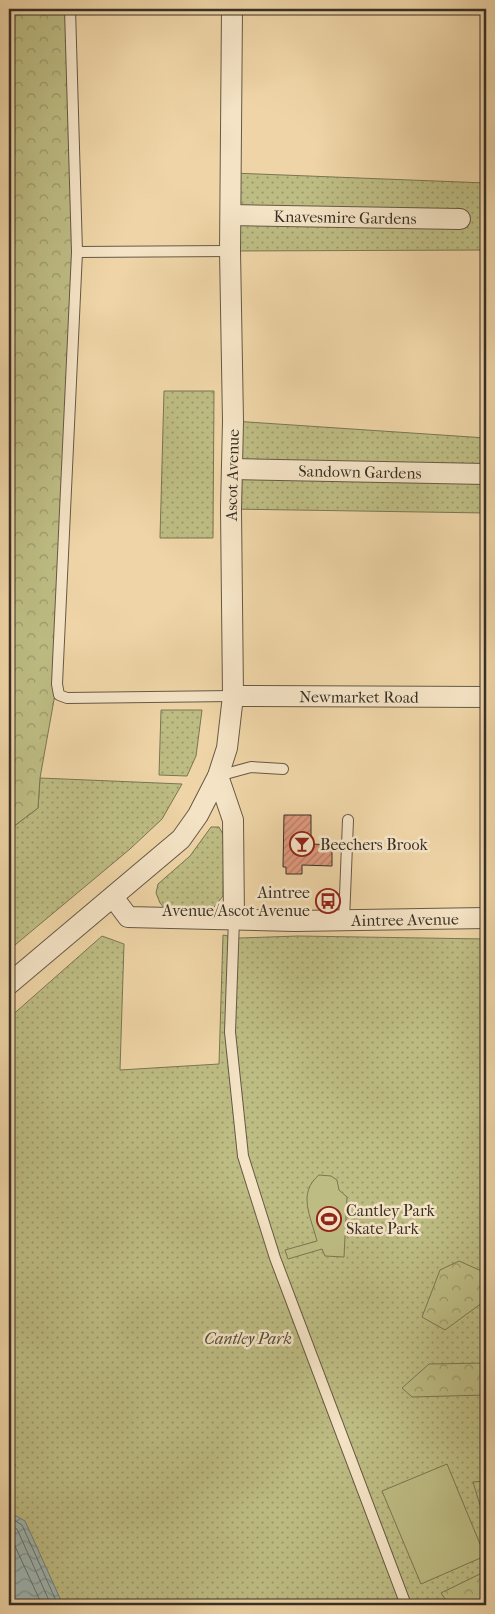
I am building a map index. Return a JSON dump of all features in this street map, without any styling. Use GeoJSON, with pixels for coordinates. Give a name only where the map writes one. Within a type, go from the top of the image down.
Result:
{"type":"FeatureCollection","features":[{"type":"Feature","properties":{"kind":"street","name":"Ascot Avenue"},"geometry":{"type":"LineString","coordinates":[[9,984],[181,839],[198,815],[218,776],[227,748],[233,696],[230,252],[232,9]]}},
{"type":"Feature","properties":{"kind":"street","name":"Knavesmire Gardens"},"geometry":{"type":"LineString","coordinates":[[231,215],[460,219]]}},
{"type":"Feature","properties":{"kind":"street","name":"Sandown Gardens"},"geometry":{"type":"LineString","coordinates":[[232,469],[486,474]]}},
{"type":"Feature","properties":{"kind":"street","name":"Newmarket Road"},"geometry":{"type":"LineString","coordinates":[[233,696],[486,697]]}},
{"type":"Feature","properties":{"kind":"street"},"geometry":{"type":"LineString","coordinates":[[218,776],[232,820],[234,919]]}},
{"type":"Feature","properties":{"kind":"street","name":"Aintree Avenue"},"geometry":{"type":"LineString","coordinates":[[112,897],[128,917],[344,920],[486,918]]}},
{"type":"Feature","properties":{"kind":"lane"},"geometry":{"type":"LineString","coordinates":[[70,9],[77,252],[57,684],[59,695],[67,698],[233,696]]}},
{"type":"Feature","properties":{"kind":"lane"},"geometry":{"type":"LineString","coordinates":[[77,252],[230,252]]}},
{"type":"Feature","properties":{"kind":"lane"},"geometry":{"type":"LineString","coordinates":[[218,776],[251,767],[283,769]]}},
{"type":"Feature","properties":{"kind":"lane"},"geometry":{"type":"LineString","coordinates":[[344,920],[348,820]]}},
{"type":"Feature","properties":{"kind":"lane"},"geometry":{"type":"LineString","coordinates":[[234,919],[230,1032],[243,1156],[275,1258],[406,1605]]}},
{"type":"Feature","properties":{"kind":"green space"},"geometry":{"type":"Polygon","coordinates":[[[9,9],[70,9],[77,252],[57,683],[40,778],[38,808],[9,830],[9,9]]]}},
{"type":"Feature","properties":{"kind":"green space"},"geometry":{"type":"Polygon","coordinates":[[[232,173],[486,183],[486,250],[230,251],[232,173]]]}},
{"type":"Feature","properties":{"kind":"green space"},"geometry":{"type":"Polygon","coordinates":[[[164,391],[214,391],[213,538],[160,538],[164,391]]]}},
{"type":"Feature","properties":{"kind":"green space"},"geometry":{"type":"Polygon","coordinates":[[[233,421],[486,438],[486,513],[231,509],[233,421]]]}},
{"type":"Feature","properties":{"kind":"green space"},"geometry":{"type":"Polygon","coordinates":[[[161,710],[202,710],[196,756],[187,776],[159,775],[161,710]]]}},
{"type":"Feature","properties":{"kind":"green space"},"geometry":{"type":"Polygon","coordinates":[[[40,778],[182,784],[162,819],[130,849],[9,950],[9,830],[38,808],[40,778]]]}},
{"type":"Feature","properties":{"kind":"green space"},"geometry":{"type":"Polygon","coordinates":[[[211,827],[219,827],[224,836],[223,896],[211,911],[166,910],[160,903],[156,893],[158,884],[190,856],[211,827]]]}},
{"type":"Feature","properties":{"kind":"green space","name":"Cantley Park"},"geometry":{"type":"Polygon","coordinates":[[[223,935],[240,938],[298,936],[486,939],[486,1605],[9,1605],[9,1018],[102,936],[124,944],[120,1070],[219,1064],[223,935]]]}},
{"type":"Feature","properties":{"kind":"green space","name":"Cantley Park Skate Park"},"geometry":{"type":"Polygon","coordinates":[[[319,1175],[331,1176],[337,1180],[339,1190],[347,1197],[344,1257],[325,1256],[322,1249],[288,1259],[285,1250],[317,1241],[309,1214],[307,1197],[312,1182],[319,1175]]]}},
{"type":"Feature","properties":{"kind":"green space"},"geometry":{"type":"Polygon","coordinates":[[[459,1261],[486,1273],[486,1300],[445,1330],[422,1317],[440,1270],[459,1261]]]}},
{"type":"Feature","properties":{"kind":"green space"},"geometry":{"type":"Polygon","coordinates":[[[486,1363],[486,1395],[412,1397],[402,1388],[429,1364],[486,1363]]]}},
{"type":"Feature","properties":{"kind":"green space"},"geometry":{"type":"Polygon","coordinates":[[[9,1451],[15,1465],[9,1481],[9,1451]]]}},
{"type":"Feature","properties":{"kind":"green space"},"geometry":{"type":"Polygon","coordinates":[[[447,1464],[485,1556],[421,1584],[382,1491],[447,1464]]]}},
{"type":"Feature","properties":{"kind":"green space"},"geometry":{"type":"Polygon","coordinates":[[[486,1481],[486,1525],[473,1482],[486,1481]]]}},
{"type":"Feature","properties":{"kind":"green space"},"geometry":{"type":"Polygon","coordinates":[[[486,1571],[486,1605],[449,1605],[441,1593],[486,1571]]]}},
{"type":"Feature","properties":{"kind":"water"},"geometry":{"type":"Polygon","coordinates":[[[9,1512],[25,1521],[63,1605],[9,1605],[9,1512]]]}},
{"type":"Feature","properties":{"kind":"building","name":"Beechers Brook"},"geometry":{"type":"Polygon","coordinates":[[[284,815],[311,815],[311,844],[332,845],[332,866],[302,865],[302,874],[286,874],[286,867],[283,867],[284,815]]]}},
{"type":"Feature","properties":{"kind":"place","name":"Beechers Brook"},"geometry":{"type":"Point","coordinates":[302,844]}},
{"type":"Feature","properties":{"kind":"place","name":"Aintree Avenue/Ascot Avenue"},"geometry":{"type":"Point","coordinates":[328,901]}},
{"type":"Feature","properties":{"kind":"place","name":"Cantley Park Skate Park"},"geometry":{"type":"Point","coordinates":[329,1219]}}]}
